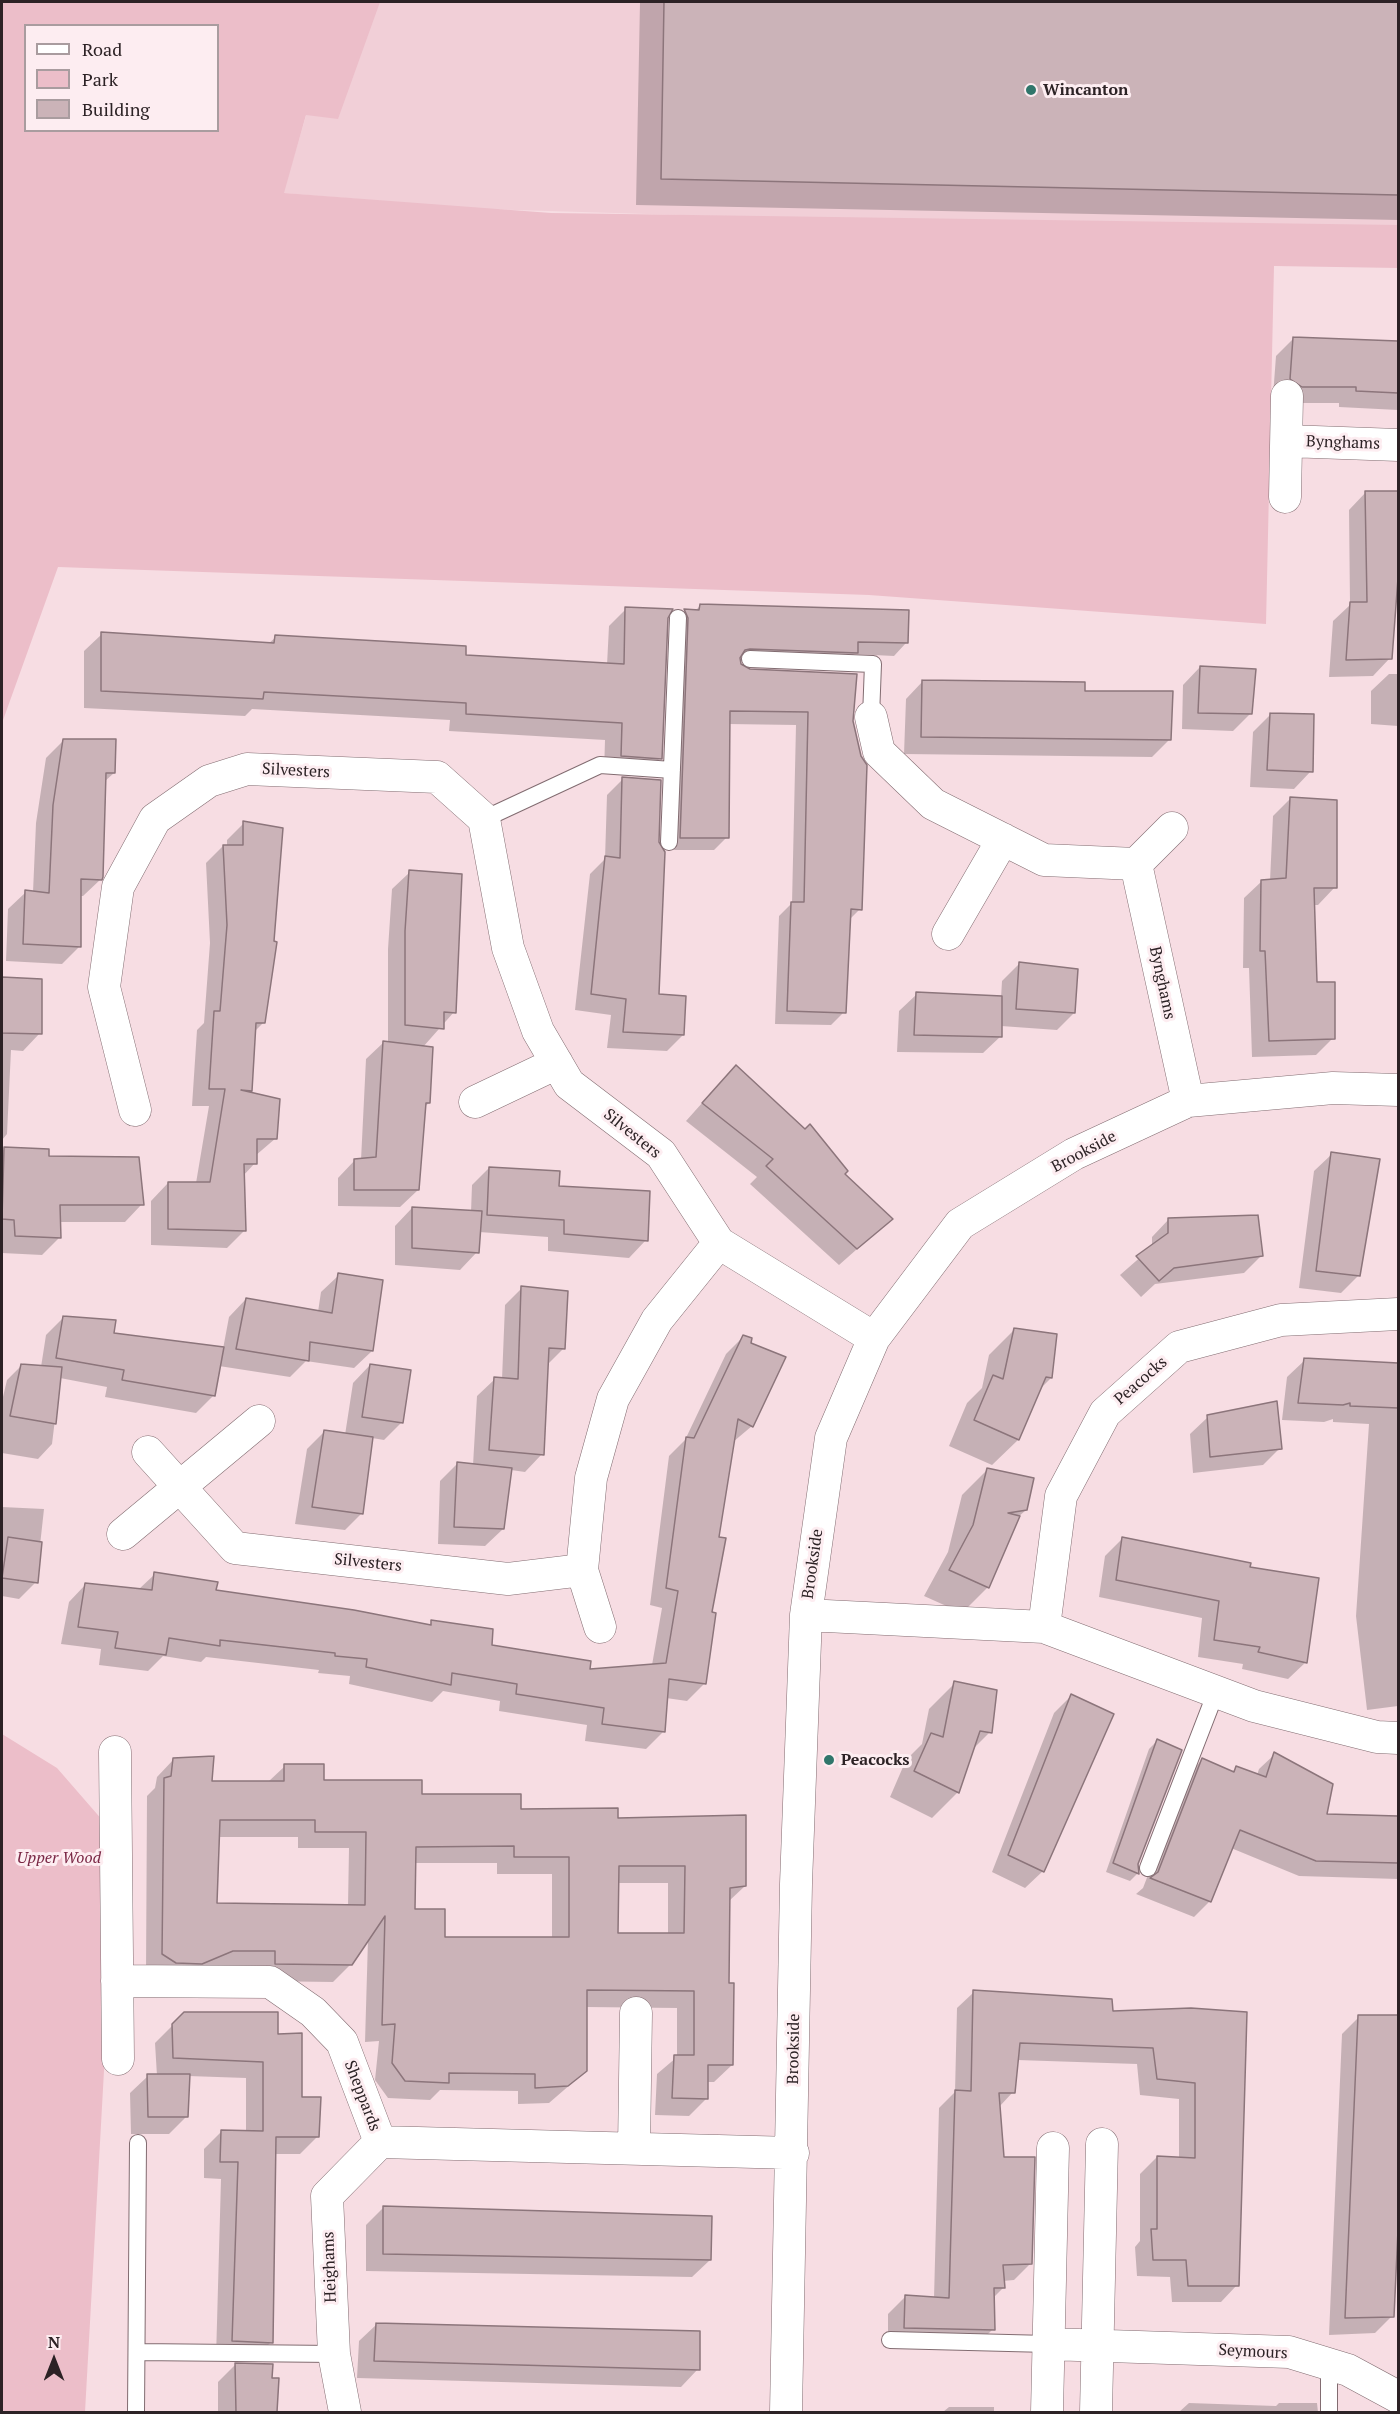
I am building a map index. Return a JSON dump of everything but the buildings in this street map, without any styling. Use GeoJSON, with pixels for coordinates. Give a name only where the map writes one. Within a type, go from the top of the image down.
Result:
{"type":"FeatureCollection","features":[{"type":"Feature","properties":{"kind":"street","name":"Bynghams"},"geometry":{"type":"LineString","coordinates":[[1286,497],[1287,396]]}},
{"type":"Feature","properties":{"kind":"street","name":"Bynghams"},"geometry":{"type":"LineString","coordinates":[[1287,441],[1398,445]]}},
{"type":"Feature","properties":{"kind":"street"},"geometry":{"type":"LineString","coordinates":[[871,717],[879,752],[933,804],[1044,860],[1136,864],[1173,828]]}},
{"type":"Feature","properties":{"kind":"street","name":"Silvesters"},"geometry":{"type":"LineString","coordinates":[[135,1110],[104,987],[118,887],[155,819],[209,781],[247,769],[437,777],[484,819],[507,948],[538,1031],[569,1084],[661,1154],[719,1243],[874,1338]]}},
{"type":"Feature","properties":{"kind":"street"},"geometry":{"type":"LineString","coordinates":[[948,934],[1003,839]]}},
{"type":"Feature","properties":{"kind":"street","name":"Bynghams"},"geometry":{"type":"LineString","coordinates":[[1136,864],[1188,1101]]}},
{"type":"Feature","properties":{"kind":"street"},"geometry":{"type":"LineString","coordinates":[[475,1102],[557,1063]]}},
{"type":"Feature","properties":{"kind":"street","name":"Brookside"},"geometry":{"type":"LineString","coordinates":[[786,2412],[793,2153],[796,1884],[806,1615],[831,1438],[874,1338],[960,1224],[1074,1154],[1188,1101],[1333,1088],[1398,1090]]}},
{"type":"Feature","properties":{"kind":"street"},"geometry":{"type":"LineString","coordinates":[[600,1627],[582,1570],[591,1478],[613,1400],[657,1320],[719,1243]]}},
{"type":"Feature","properties":{"kind":"street","name":"Peacocks"},"geometry":{"type":"LineString","coordinates":[[1044,1627],[1061,1496],[1105,1413],[1179,1347],[1281,1320],[1398,1314]]}},
{"type":"Feature","properties":{"kind":"street"},"geometry":{"type":"LineString","coordinates":[[123,1534],[259,1421]]}},
{"type":"Feature","properties":{"kind":"street","name":"Silvesters"},"geometry":{"type":"LineString","coordinates":[[148,1452],[235,1548],[507,1579],[582,1570]]}},
{"type":"Feature","properties":{"kind":"street"},"geometry":{"type":"LineString","coordinates":[[806,1615],[1044,1627],[1254,1706],[1377,1737],[1398,1738]]}},
{"type":"Feature","properties":{"kind":"street"},"geometry":{"type":"LineString","coordinates":[[115,1752],[118,2059]]}},
{"type":"Feature","properties":{"kind":"street","name":"Sheppards"},"geometry":{"type":"LineString","coordinates":[[117,1981],[270,1982],[314,2012],[342,2042],[380,2142],[793,2153]]}},
{"type":"Feature","properties":{"kind":"street"},"geometry":{"type":"LineString","coordinates":[[634,2148],[636,2013]]}},
{"type":"Feature","properties":{"kind":"street","name":"Heighams"},"geometry":{"type":"LineString","coordinates":[[345,2412],[334,2354],[327,2196],[380,2142]]}},
{"type":"Feature","properties":{"kind":"street"},"geometry":{"type":"LineString","coordinates":[[1096,2412],[1102,2144]]}},
{"type":"Feature","properties":{"kind":"street"},"geometry":{"type":"LineString","coordinates":[[1047,2412],[1053,2148]]}},
{"type":"Feature","properties":{"kind":"street","name":"Seymours"},"geometry":{"type":"LineString","coordinates":[[1048,2344],[1289,2352],[1329,2362],[1398,2397]]}},
{"type":"Feature","properties":{"kind":"lane"},"geometry":{"type":"LineString","coordinates":[[669,842],[678,618]]}},
{"type":"Feature","properties":{"kind":"lane"},"geometry":{"type":"LineString","coordinates":[[750,659],[873,664],[871,717]]}},
{"type":"Feature","properties":{"kind":"lane"},"geometry":{"type":"LineString","coordinates":[[484,819],[600,765],[672,770]]}},
{"type":"Feature","properties":{"kind":"lane"},"geometry":{"type":"LineString","coordinates":[[1148,1868],[1216,1692]]}},
{"type":"Feature","properties":{"kind":"lane"},"geometry":{"type":"LineString","coordinates":[[136,2412],[138,2143]]}},
{"type":"Feature","properties":{"kind":"lane"},"geometry":{"type":"LineString","coordinates":[[890,2340],[1048,2344]]}},
{"type":"Feature","properties":{"kind":"lane"},"geometry":{"type":"LineString","coordinates":[[136,2352],[334,2354]]}},
{"type":"Feature","properties":{"kind":"lane"},"geometry":{"type":"LineString","coordinates":[[1329,2362],[1329,2412]]}},
{"type":"Feature","properties":{"kind":"lane"},"geometry":{"type":"LineString","coordinates":[[1392,2412],[1398,2405]]}},
{"type":"Feature","properties":{"kind":"shaded area"},"geometry":{"type":"Polygon","coordinates":[[[340,2],[1398,2],[1398,228],[1106,228],[483,209],[283,193],[340,2]]]}},
{"type":"Feature","properties":{"kind":"green space"},"geometry":{"type":"Polygon","coordinates":[[[2,2],[380,2],[338,119],[306,115],[284,193],[551,213],[1398,225],[1398,268],[1274,266],[1266,624],[869,595],[58,567],[2,723],[2,2]]]}},
{"type":"Feature","properties":{"kind":"green space","name":"Upper Wood"},"geometry":{"type":"Polygon","coordinates":[[[2,1734],[57,1768],[117,1837],[85,2412],[2,2412],[2,1734]]]}},
{"type":"Feature","properties":{"kind":"place","name":"Wincanton"},"geometry":{"type":"Point","coordinates":[1031,90]}},
{"type":"Feature","properties":{"kind":"place","name":"Peacocks"},"geometry":{"type":"Point","coordinates":[829,1760]}}]}
